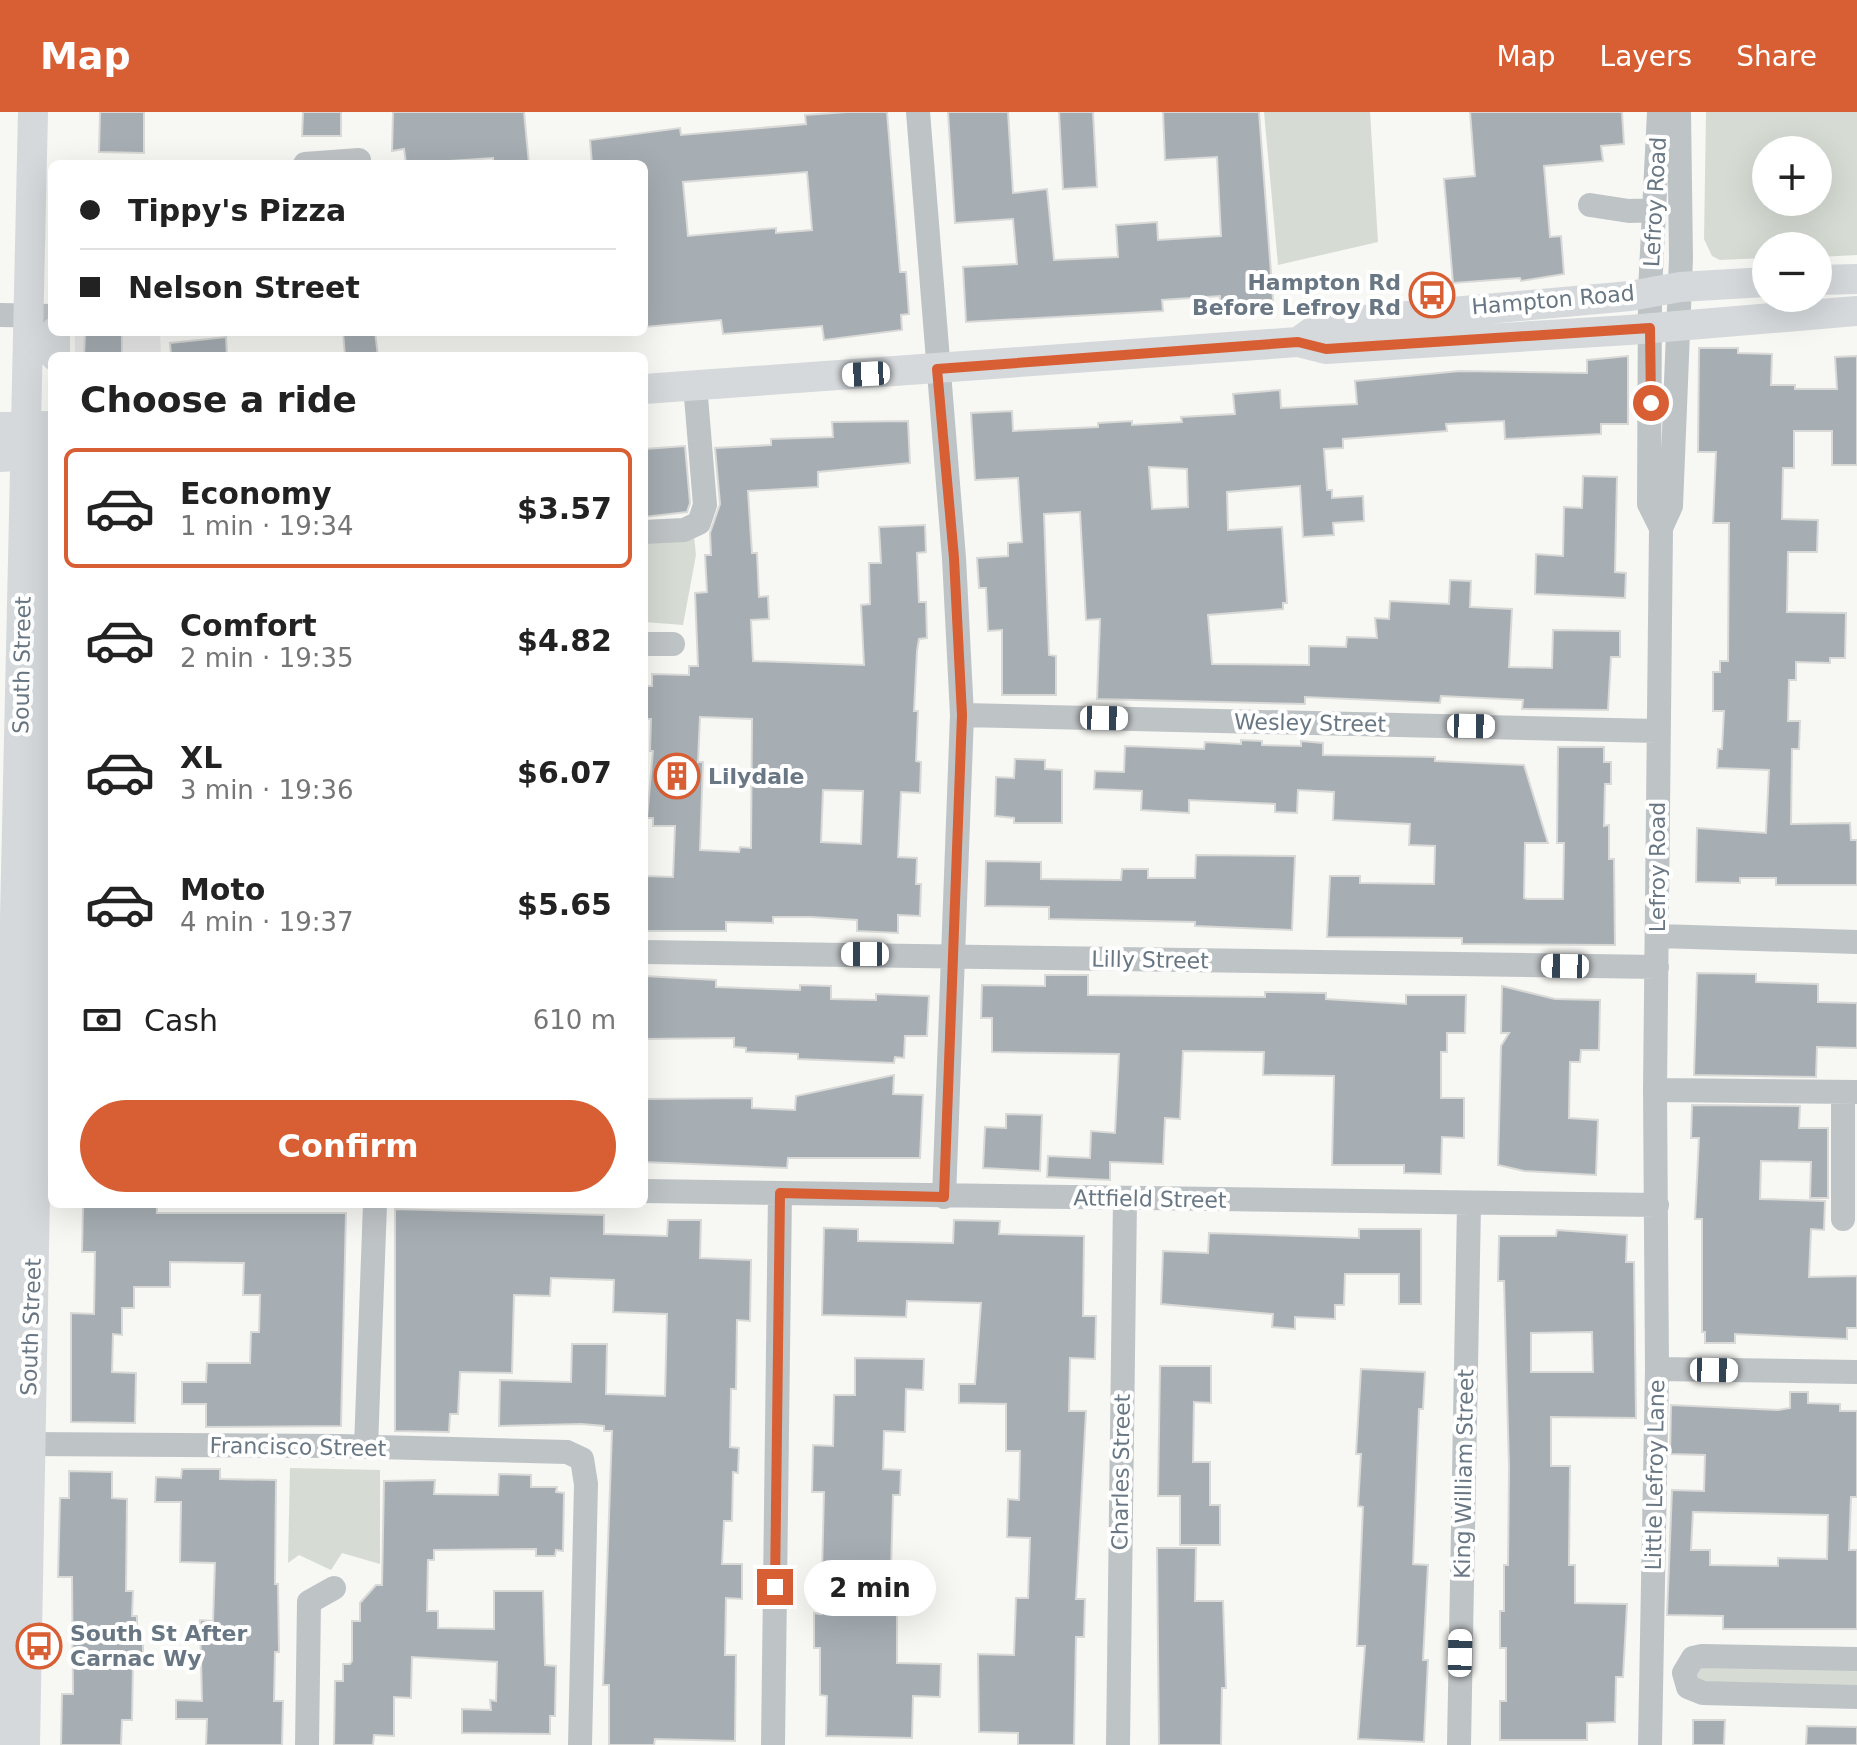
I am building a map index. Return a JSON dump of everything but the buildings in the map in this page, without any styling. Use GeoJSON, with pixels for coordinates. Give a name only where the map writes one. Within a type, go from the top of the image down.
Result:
{"type":"FeatureCollection","features":[{"type":"Feature","properties":{"kind":"main road","name":"South Street"},"geometry":{"type":"LineString","coordinates":[[33,112],[46,174]]}},
{"type":"Feature","properties":{"kind":"main road","name":"South Street"},"geometry":{"type":"LineString","coordinates":[[36,938],[26,441],[27,315],[53,112]]}},
{"type":"Feature","properties":{"kind":"main road"},"geometry":{"type":"LineString","coordinates":[[1832,280],[1857,279]]}},
{"type":"Feature","properties":{"kind":"main road","name":"Hampton Road"},"geometry":{"type":"LineString","coordinates":[[1298,342],[1322,325],[1342,322],[1680,287],[1752,283]]}},
{"type":"Feature","properties":{"kind":"main road","name":"Hampton Road"},"geometry":{"type":"LineString","coordinates":[[648,389],[1298,342],[1326,349],[1857,311]]}},
{"type":"Feature","properties":{"kind":"main road","name":"South Street"},"geometry":{"type":"LineString","coordinates":[[2,1745],[2,1568],[36,938],[48,593]]}},
{"type":"Feature","properties":{"kind":"main road","name":"South Street"},"geometry":{"type":"LineString","coordinates":[[12,1365],[28,1444],[25,1745]]}},
{"type":"Feature","properties":{"kind":"street"},"geometry":{"type":"LineString","coordinates":[[918,112],[954,558],[962,715],[944,1197]]}},
{"type":"Feature","properties":{"kind":"street","name":"Lefroy Road"},"geometry":{"type":"LineString","coordinates":[[1657,1205],[1657,731],[1661,528],[1671,506],[1664,326],[1650,291],[1659,112]]}},
{"type":"Feature","properties":{"kind":"street","name":"Lefroy Road"},"geometry":{"type":"LineString","coordinates":[[1664,326],[1680,287],[1679,112]]}},
{"type":"Feature","properties":{"kind":"street"},"geometry":{"type":"LineString","coordinates":[[1590,205],[1629,211],[1655,210]]}},
{"type":"Feature","properties":{"kind":"street"},"geometry":{"type":"LineString","coordinates":[[648,532],[684,530],[699,523],[705,505],[695,385]]}},
{"type":"Feature","properties":{"kind":"street"},"geometry":{"type":"LineString","coordinates":[[648,644],[673,644]]}},
{"type":"Feature","properties":{"kind":"street","name":"Wesley Street"},"geometry":{"type":"LineString","coordinates":[[962,715],[1657,731]]}},
{"type":"Feature","properties":{"kind":"street"},"geometry":{"type":"LineString","coordinates":[[1658,936],[1857,942]]}},
{"type":"Feature","properties":{"kind":"street","name":"Lilly Street"},"geometry":{"type":"LineString","coordinates":[[648,952],[1657,967]]}},
{"type":"Feature","properties":{"kind":"street"},"geometry":{"type":"LineString","coordinates":[[1655,1090],[1850,1092],[1843,1219]]}},
{"type":"Feature","properties":{"kind":"street","name":"Attfield Street"},"geometry":{"type":"LineString","coordinates":[[648,1191],[1657,1205]]}},
{"type":"Feature","properties":{"kind":"street"},"geometry":{"type":"LineString","coordinates":[[773,1745],[780,1193]]}},
{"type":"Feature","properties":{"kind":"street","name":"Charles Street"},"geometry":{"type":"LineString","coordinates":[[1118,1745],[1125,1199]]}},
{"type":"Feature","properties":{"kind":"street","name":"King William Street"},"geometry":{"type":"LineString","coordinates":[[1459,1745],[1469,1204]]}},
{"type":"Feature","properties":{"kind":"street","name":"Little Lefroy Lane"},"geometry":{"type":"LineString","coordinates":[[1650,1745],[1657,1205]]}},
{"type":"Feature","properties":{"kind":"street"},"geometry":{"type":"LineString","coordinates":[[366,1447],[375,1208]]}},
{"type":"Feature","properties":{"kind":"street"},"geometry":{"type":"LineString","coordinates":[[1657,1369],[1857,1372]]}},
{"type":"Feature","properties":{"kind":"street","name":"Francisco Street"},"geometry":{"type":"LineString","coordinates":[[28,1444],[567,1452],[582,1459],[586,1484],[580,1745]]}},
{"type":"Feature","properties":{"kind":"street"},"geometry":{"type":"LineString","coordinates":[[307,1745],[309,1602],[334,1588]]}},
{"type":"Feature","properties":{"kind":"street"},"geometry":{"type":"LineString","coordinates":[[1857,1659],[1702,1656],[1693,1658],[1684,1673],[1688,1687],[1703,1693],[1857,1697]]}},
{"type":"Feature","properties":{"kind":"shaded area"},"geometry":{"type":"Polygon","coordinates":[[[1264,112],[1370,112],[1378,242],[1278,265],[1264,112]]]}},
{"type":"Feature","properties":{"kind":"shaded area"},"geometry":{"type":"Polygon","coordinates":[[[1706,112],[1857,112],[1857,255],[1832,256],[1832,232],[1752,232],[1752,259],[1720,260],[1712,256],[1704,239],[1706,112]]]}},
{"type":"Feature","properties":{"kind":"shaded area"},"geometry":{"type":"Polygon","coordinates":[[[75,336],[160,336],[161,352],[75,352],[75,336]]]}},
{"type":"Feature","properties":{"kind":"shaded area"},"geometry":{"type":"Polygon","coordinates":[[[694,536],[696,555],[683,625],[648,622],[648,540],[694,536]]]}},
{"type":"Feature","properties":{"kind":"shaded area"},"geometry":{"type":"Polygon","coordinates":[[[290,1468],[380,1470],[380,1564],[342,1553],[331,1570],[299,1555],[288,1563],[290,1468]]]}},
{"type":"Feature","properties":{"kind":"shaded area"},"geometry":{"type":"Polygon","coordinates":[[[1694,1667],[1857,1667],[1857,1690],[1702,1687],[1691,1671],[1694,1667]]]}},
{"type":"Feature","properties":{"kind":"place","name":"Hampton Rd Before Lefroy Rd"},"geometry":{"type":"Point","coordinates":[1432,295]}},
{"type":"Feature","properties":{"kind":"place","name":"Lilydale"},"geometry":{"type":"Point","coordinates":[677,776]}},
{"type":"Feature","properties":{"kind":"place","name":"South St After Carnac Wy"},"geometry":{"type":"Point","coordinates":[39,1646]}},
{"type":"Feature","properties":{"kind":"route"},"geometry":{"type":"LineString","coordinates":[[775,1587],[780,1193],[944,1197],[962,715],[954,558],[937,369],[1298,342],[1326,349],[1650,328],[1651,403]]}}]}
